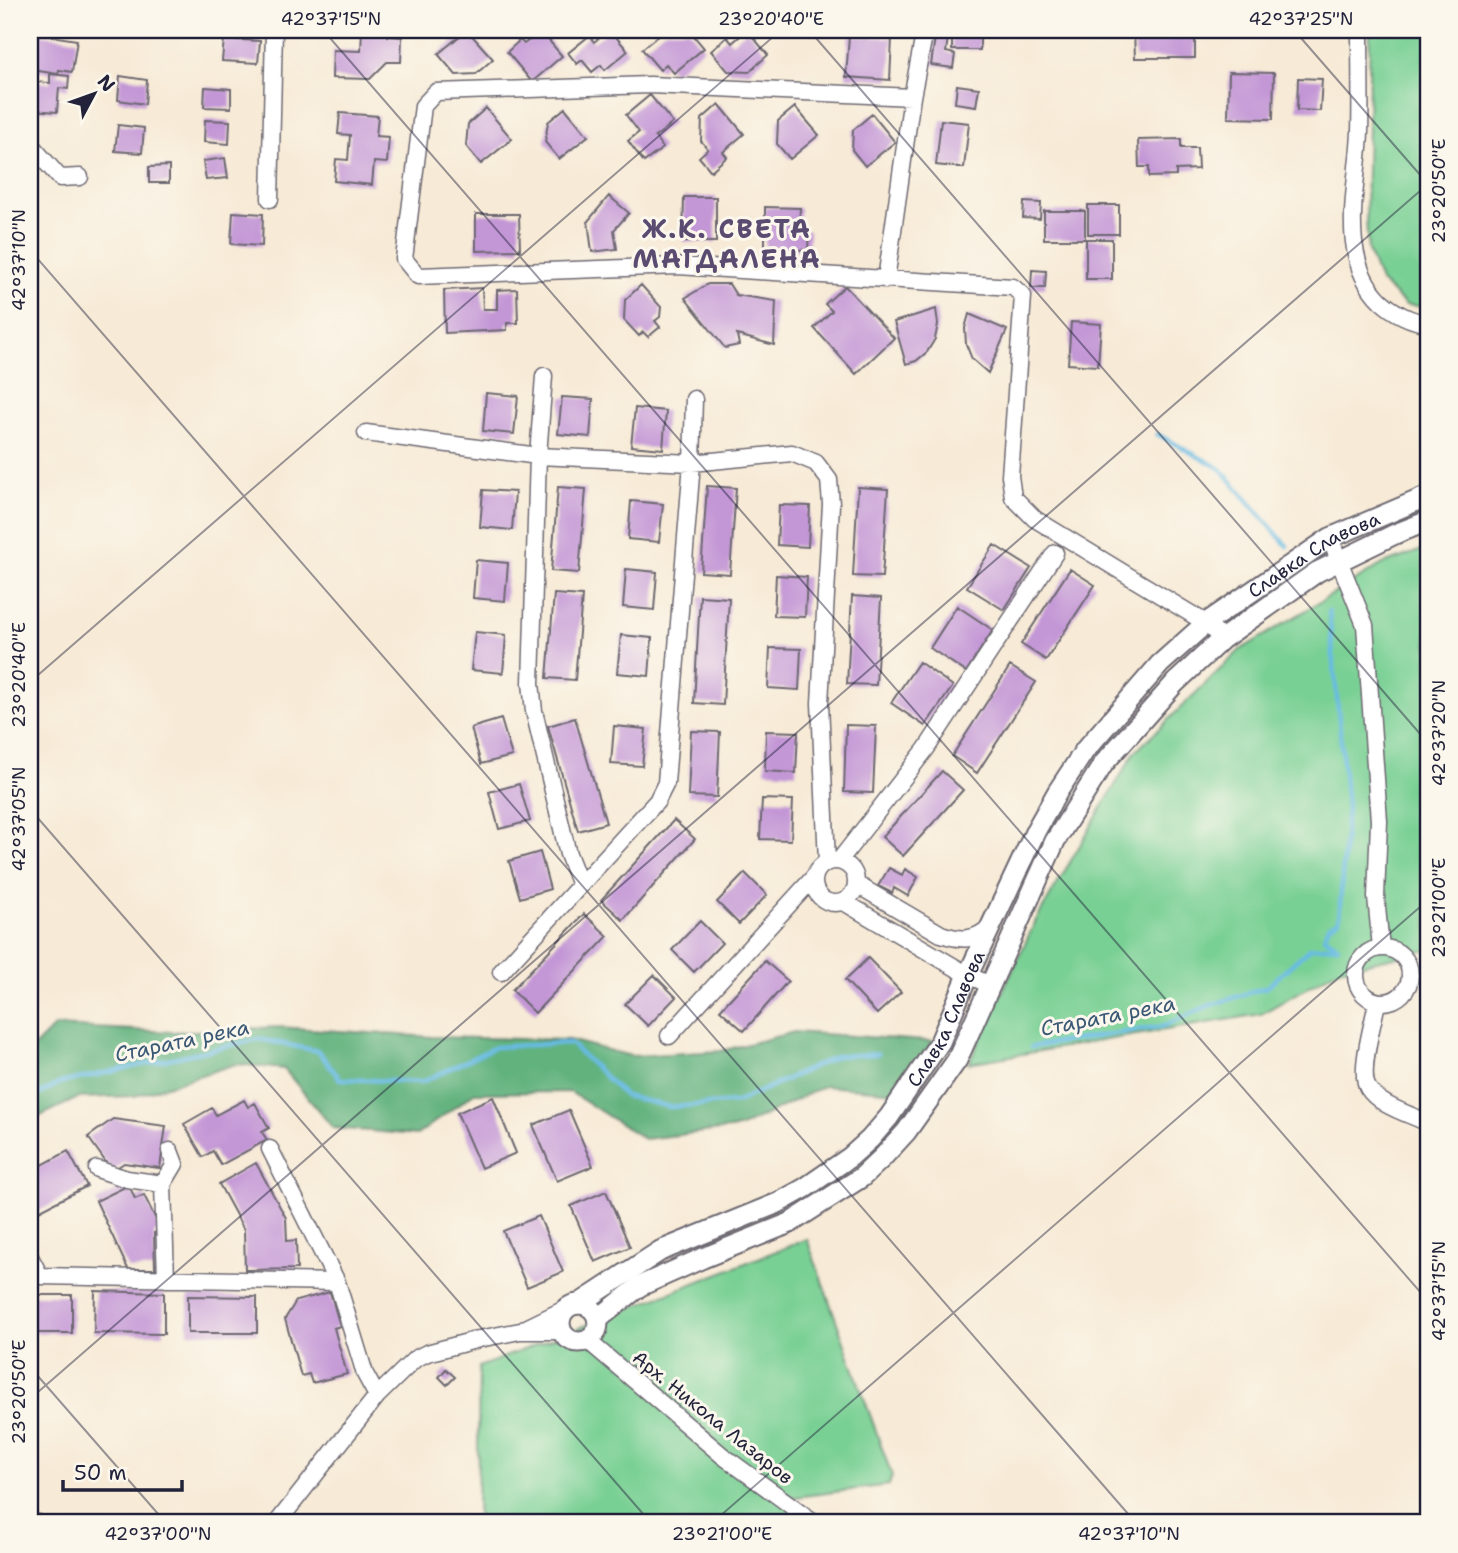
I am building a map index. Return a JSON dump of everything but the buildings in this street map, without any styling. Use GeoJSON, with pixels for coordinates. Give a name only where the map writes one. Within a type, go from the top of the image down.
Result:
{"type":"FeatureCollection","features":[{"type":"Feature","properties":{"kind":"street"},"geometry":{"type":"LineString","coordinates":[[270,199],[274,30]]}},
{"type":"Feature","properties":{"kind":"street"},"geometry":{"type":"LineString","coordinates":[[886,280],[912,97],[925,30]]}},
{"type":"Feature","properties":{"kind":"street"},"geometry":{"type":"LineString","coordinates":[[1360,30],[1360,131],[1353,242],[1357,264],[1367,284],[1392,311],[1421,323],[1428,323]]}},
{"type":"Feature","properties":{"kind":"street"},"geometry":{"type":"LineString","coordinates":[[912,97],[650,85],[436,92],[423,106],[404,259],[418,276],[678,266],[1013,287],[1023,296],[1010,476],[1013,497],[1035,519],[1206,623],[1222,639]]}},
{"type":"Feature","properties":{"kind":"street"},"geometry":{"type":"LineString","coordinates":[[30,144],[60,178],[80,177]]}},
{"type":"Feature","properties":{"kind":"street"},"geometry":{"type":"LineString","coordinates":[[544,376],[538,456],[531,683],[534,711],[568,853],[580,885]]}},
{"type":"Feature","properties":{"kind":"street"},"geometry":{"type":"LineString","coordinates":[[501,972],[657,800],[666,783],[692,463],[694,399]]}},
{"type":"Feature","properties":{"kind":"street"},"geometry":{"type":"LineString","coordinates":[[366,433],[538,456],[692,463],[792,453],[816,463],[829,480],[831,504],[820,702],[833,862]]}},
{"type":"Feature","properties":{"kind":"street","name":"Славка Славова"},"geometry":{"type":"LineString","coordinates":[[573,1306],[660,1251],[778,1203],[850,1157],[889,1117],[945,1032],[968,975],[1036,830],[1058,791],[1085,750],[1160,664],[1206,623],[1330,538],[1428,496]]}},
{"type":"Feature","properties":{"kind":"street","name":"Славка Славова"},"geometry":{"type":"LineString","coordinates":[[598,1319],[640,1286],[790,1223],[862,1177],[906,1132],[957,1060],[1055,841],[1104,763],[1175,683],[1222,639],[1317,572],[1428,521]]}},
{"type":"Feature","properties":{"kind":"street"},"geometry":{"type":"LineString","coordinates":[[1330,538],[1365,625],[1379,821],[1376,897],[1381,948]]}},
{"type":"Feature","properties":{"kind":"street"},"geometry":{"type":"LineString","coordinates":[[669,1035],[814,877],[817,870],[833,862],[926,749],[1055,553]]}},
{"type":"Feature","properties":{"kind":"street"},"geometry":{"type":"LineString","coordinates":[[814,877],[816,892],[820,898],[833,904],[844,902],[855,891],[854,872],[845,863],[833,862]]}},
{"type":"Feature","properties":{"kind":"street"},"geometry":{"type":"LineString","coordinates":[[856,884],[954,939],[967,940],[980,936],[991,926]]}},
{"type":"Feature","properties":{"kind":"street"},"geometry":{"type":"LineString","coordinates":[[781,912],[820,898]]}},
{"type":"Feature","properties":{"kind":"street"},"geometry":{"type":"LineString","coordinates":[[844,902],[968,975],[990,985]]}},
{"type":"Feature","properties":{"kind":"street"},"geometry":{"type":"LineString","coordinates":[[1381,948],[1397,951],[1404,957],[1411,973],[1407,990],[1402,996],[1386,1003],[1369,999],[1358,986],[1356,969],[1365,955],[1381,948]]}},
{"type":"Feature","properties":{"kind":"street"},"geometry":{"type":"LineString","coordinates":[[1411,973],[1428,972]]}},
{"type":"Feature","properties":{"kind":"street"},"geometry":{"type":"LineString","coordinates":[[1377,1002],[1366,1063],[1369,1090],[1381,1100],[1428,1123]]}},
{"type":"Feature","properties":{"kind":"street"},"geometry":{"type":"LineString","coordinates":[[270,1149],[337,1282],[365,1374],[377,1396]]}},
{"type":"Feature","properties":{"kind":"street"},"geometry":{"type":"LineString","coordinates":[[166,1279],[163,1184],[175,1164],[170,1150]]}},
{"type":"Feature","properties":{"kind":"street"},"geometry":{"type":"LineString","coordinates":[[97,1169],[127,1179],[163,1184]]}},
{"type":"Feature","properties":{"kind":"street"},"geometry":{"type":"LineString","coordinates":[[30,1257],[40,1276],[337,1282]]}},
{"type":"Feature","properties":{"kind":"street"},"geometry":{"type":"LineString","coordinates":[[277,1523],[377,1396],[415,1359],[442,1349],[520,1331],[573,1306],[591,1308],[598,1319],[596,1332],[587,1340],[575,1342],[562,1331],[560,1318],[573,1306]]}},
{"type":"Feature","properties":{"kind":"street"},"geometry":{"type":"LineString","coordinates":[[520,1331],[562,1331]]}},
{"type":"Feature","properties":{"kind":"street","name":"Арх. Никола Лазаров"},"geometry":{"type":"LineString","coordinates":[[587,1340],[723,1456],[816,1523]]}},
{"type":"Feature","properties":{"kind":"street"},"geometry":{"type":"LineString","coordinates":[[30,1521],[38,1523]]}},
{"type":"Feature","properties":{"kind":"green space"},"geometry":{"type":"Polygon","coordinates":[[[1370,30],[1428,30],[1428,307],[1406,305],[1380,281],[1368,251],[1366,217],[1370,30]]]}},
{"type":"Feature","properties":{"kind":"green space"},"geometry":{"type":"Polygon","coordinates":[[[1428,548],[1428,950],[1339,969],[1261,1014],[969,1063],[1036,920],[1134,753],[1240,650],[1383,564],[1428,548]]]}},
{"type":"Feature","properties":{"kind":"green space"},"geometry":{"type":"Polygon","coordinates":[[[55,1026],[173,1032],[278,1027],[432,1037],[569,1040],[631,1056],[721,1051],[794,1032],[940,1042],[907,1093],[824,1086],[739,1128],[644,1139],[570,1092],[474,1093],[417,1135],[333,1128],[284,1069],[236,1064],[135,1096],[78,1098],[30,1121],[30,1051],[55,1026]]]}},
{"type":"Feature","properties":{"kind":"green space"},"geometry":{"type":"Polygon","coordinates":[[[807,1239],[892,1476],[889,1485],[780,1499],[815,1523],[477,1523],[479,1367],[807,1239]]]}},
{"type":"Feature","properties":{"kind":"waterway"},"geometry":{"type":"LineString","coordinates":[[1157,434],[1221,469],[1287,546]]}},
{"type":"Feature","properties":{"kind":"waterway"},"geometry":{"type":"LineString","coordinates":[[1329,611],[1347,807],[1339,920],[1329,926],[1324,937],[1338,946]]}},
{"type":"Feature","properties":{"kind":"waterway","name":"Старата река"},"geometry":{"type":"LineString","coordinates":[[1031,1047],[1163,1026],[1208,1006],[1267,987],[1310,948],[1338,946]]}},
{"type":"Feature","properties":{"kind":"waterway","name":"Старата река"},"geometry":{"type":"LineString","coordinates":[[30,1099],[60,1083],[259,1039],[318,1051],[340,1079],[422,1082],[495,1047],[570,1043],[625,1096],[670,1107],[737,1102],[837,1056],[878,1054]]}},
{"type":"Feature","properties":{"kind":"district","name":"Ж.К. СВЕТА МАГДАЛЕНА"},"geometry":{"type":"Point","coordinates":[727,244]}}]}
